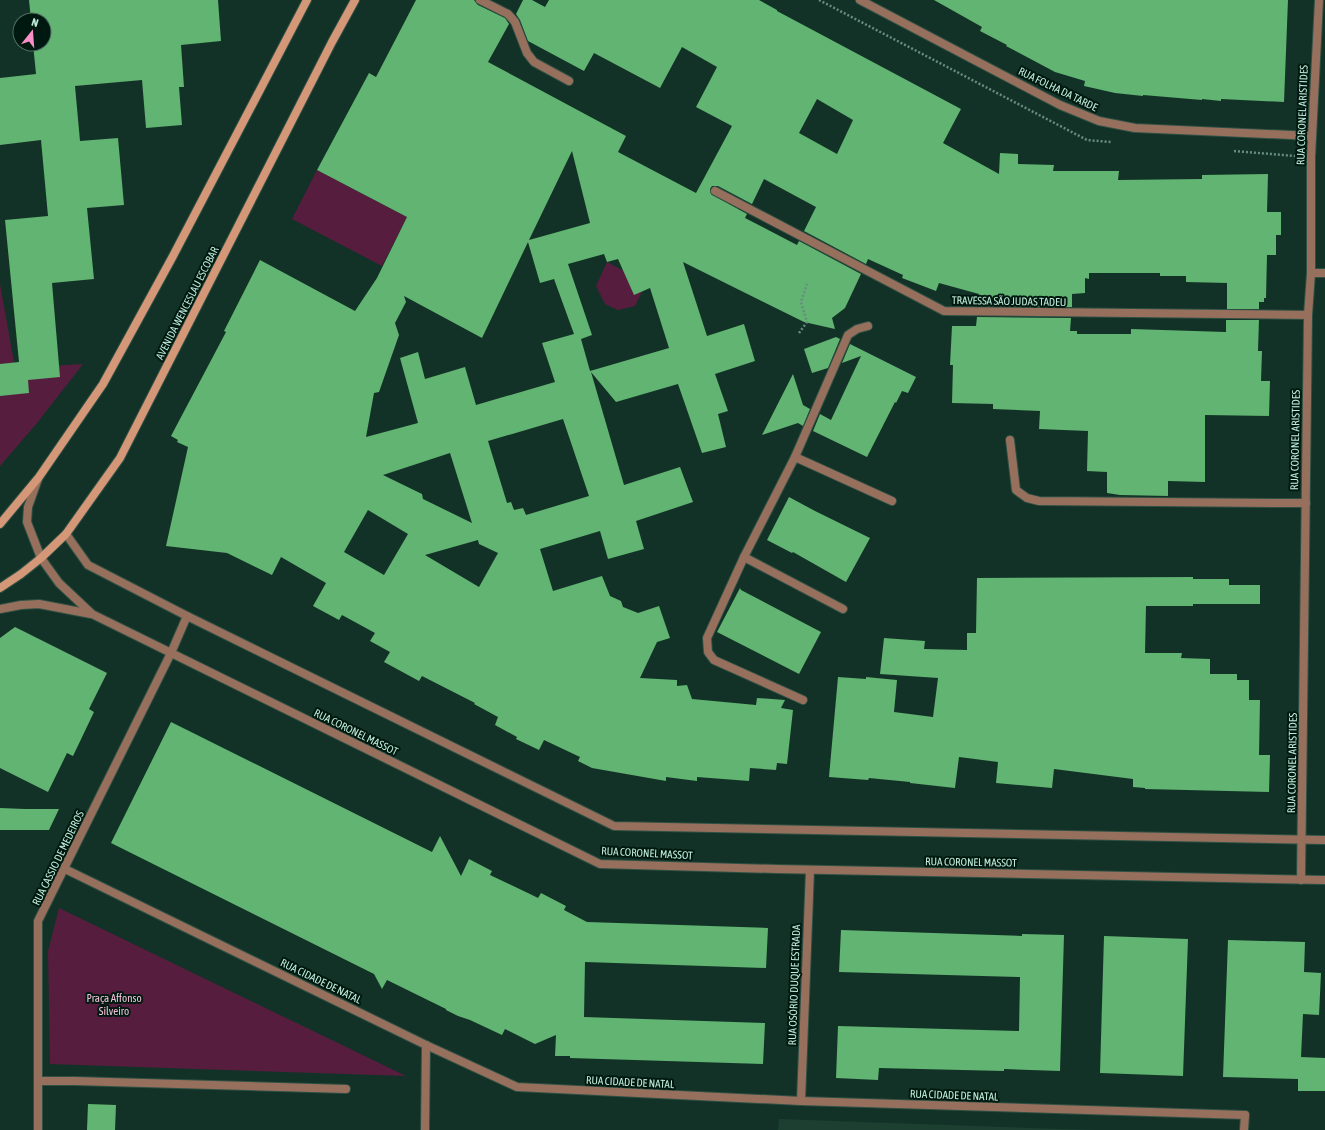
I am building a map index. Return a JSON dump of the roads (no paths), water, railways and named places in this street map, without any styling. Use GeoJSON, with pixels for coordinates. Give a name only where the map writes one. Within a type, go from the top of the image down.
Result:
{"type":"FeatureCollection","features":[{"type":"Feature","properties":{"kind":"main road"},"geometry":{"type":"LineString","coordinates":[[0,524],[39,477],[103,384],[174,256],[306,0]]}},
{"type":"Feature","properties":{"kind":"main road","name":"AVENIDA WENCESLAU ESCOBAR"},"geometry":{"type":"LineString","coordinates":[[0,588],[41,558],[66,534],[120,458],[332,42],[355,0]]}},
{"type":"Feature","properties":{"kind":"street"},"geometry":{"type":"LineString","coordinates":[[480,0],[508,14],[515,22],[527,53],[534,62],[569,81]]}},
{"type":"Feature","properties":{"kind":"street","name":"RUA FOLHA DA TARDE"},"geometry":{"type":"LineString","coordinates":[[860,0],[1060,105],[1099,121],[1135,128],[1312,136]]}},
{"type":"Feature","properties":{"kind":"street","name":"RUA CORONEL ARISTIDES"},"geometry":{"type":"LineString","coordinates":[[1301,880],[1308,316],[1311,273],[1312,136],[1319,0]]}},
{"type":"Feature","properties":{"kind":"street","name":"TRAVESSA SÃO JUDAS TADEU"},"geometry":{"type":"LineString","coordinates":[[715,191],[944,311],[1308,316]]}},
{"type":"Feature","properties":{"kind":"street"},"geometry":{"type":"LineString","coordinates":[[1311,273],[1325,273]]}},
{"type":"Feature","properties":{"kind":"street"},"geometry":{"type":"LineString","coordinates":[[803,700],[714,660],[708,652],[707,638],[744,557],[795,456],[848,335],[857,329],[868,326]]}},
{"type":"Feature","properties":{"kind":"street"},"geometry":{"type":"LineString","coordinates":[[1010,440],[1016,490],[1027,498],[1039,501],[1306,503]]}},
{"type":"Feature","properties":{"kind":"street"},"geometry":{"type":"LineString","coordinates":[[795,456],[892,501]]}},
{"type":"Feature","properties":{"kind":"street","name":"RUA CORONEL MASSOT"},"geometry":{"type":"LineString","coordinates":[[39,477],[28,507],[27,522],[41,558],[59,583],[92,614],[600,864],[810,870],[1325,880]]}},
{"type":"Feature","properties":{"kind":"street"},"geometry":{"type":"LineString","coordinates":[[66,534],[88,565],[187,616],[614,826],[1325,840]]}},
{"type":"Feature","properties":{"kind":"street"},"geometry":{"type":"LineString","coordinates":[[744,557],[843,609]]}},
{"type":"Feature","properties":{"kind":"street"},"geometry":{"type":"LineString","coordinates":[[0,609],[21,605],[39,604],[92,614]]}},
{"type":"Feature","properties":{"kind":"street","name":"RUA CASSIO DE MEDEIROS"},"geometry":{"type":"LineString","coordinates":[[38,1130],[38,921],[171,653],[187,616]]}},
{"type":"Feature","properties":{"kind":"street","name":"RUA CIDADE DE NATAL"},"geometry":{"type":"LineString","coordinates":[[65,869],[426,1045],[517,1087],[801,1101],[1244,1115],[1244,1130]]}},
{"type":"Feature","properties":{"kind":"street","name":"RUA OSÓRIO DUQUE ESTRADA"},"geometry":{"type":"LineString","coordinates":[[801,1101],[810,870]]}},
{"type":"Feature","properties":{"kind":"street"},"geometry":{"type":"LineString","coordinates":[[425,1130],[426,1045]]}},
{"type":"Feature","properties":{"kind":"street"},"geometry":{"type":"LineString","coordinates":[[38,1081],[75,1080],[346,1089]]}},
{"type":"Feature","properties":{"kind":"park label","name":"Praça Affonso Silveiro"},"geometry":{"type":"Point","coordinates":[114,1004]}}]}
